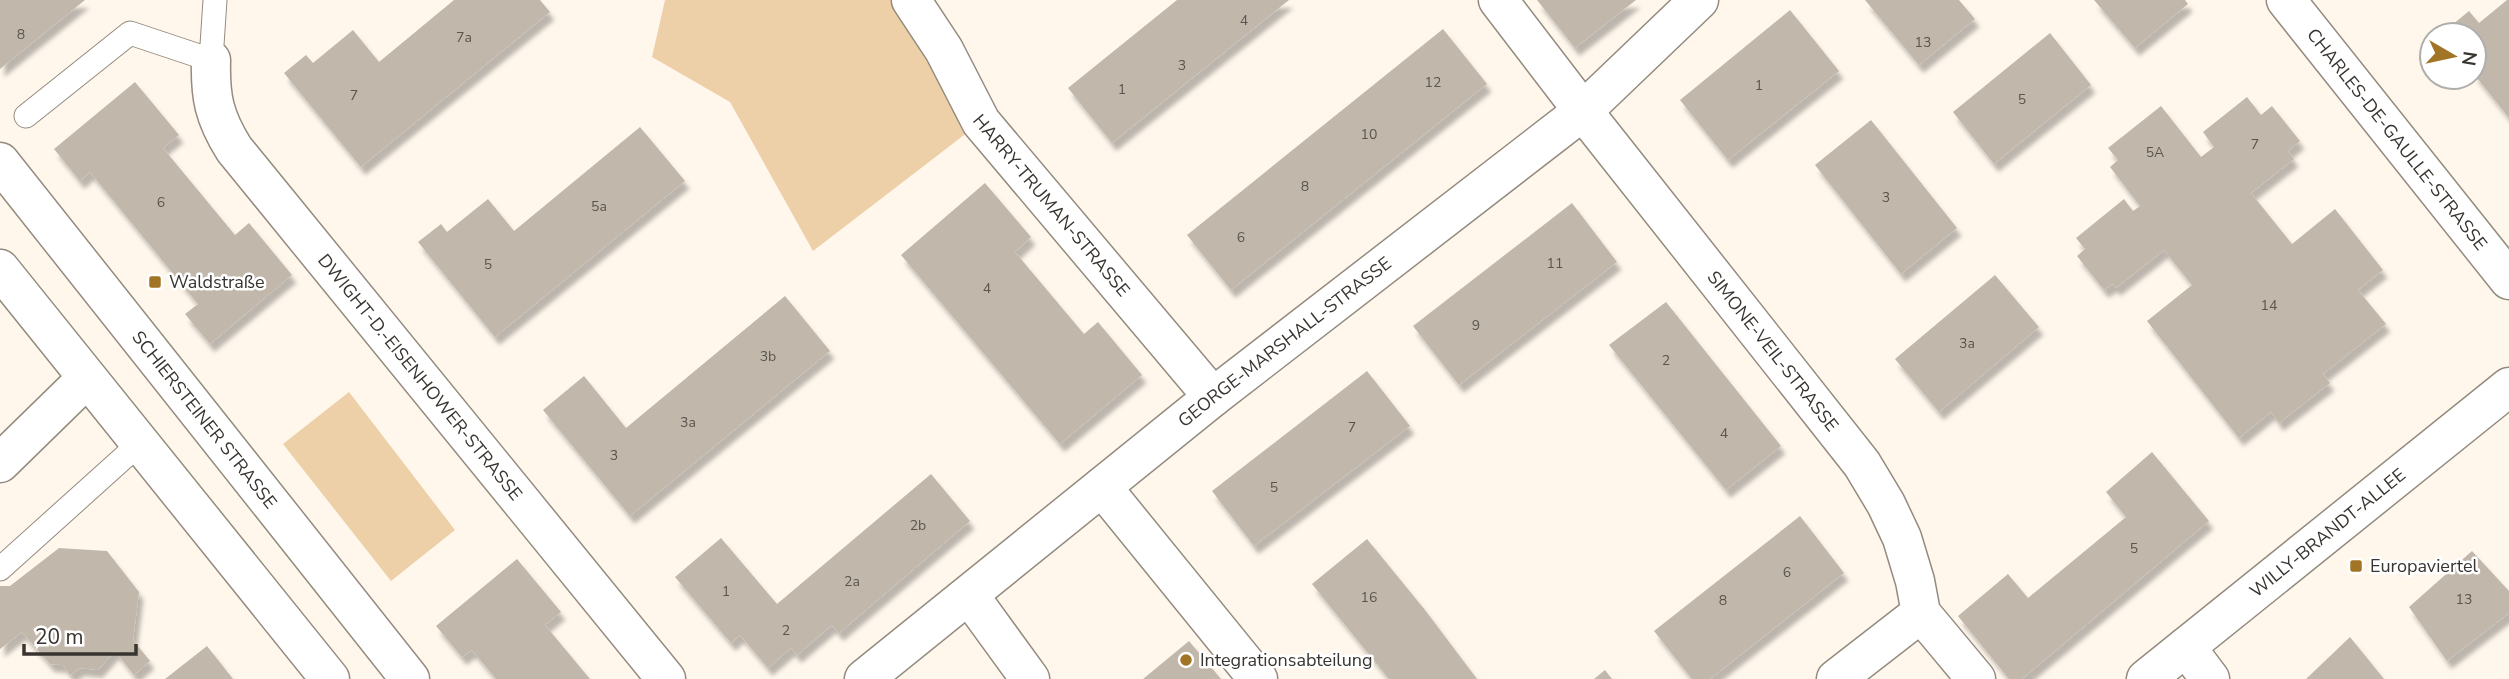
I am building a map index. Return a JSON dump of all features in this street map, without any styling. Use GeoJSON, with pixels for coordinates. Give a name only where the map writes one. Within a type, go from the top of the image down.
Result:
{"type":"FeatureCollection","features":[{"type":"Feature","properties":{"kind":"street","name":"HARRY-TRUMAN-STRASSE"},"geometry":{"type":"LineString","coordinates":[[911,0],[944,50],[981,122],[1213,397]]}},
{"type":"Feature","properties":{"kind":"street","name":"SIMONE-VEIL-STRASSE"},"geometry":{"type":"LineString","coordinates":[[1498,0],[1862,464],[1902,538],[1921,613],[1976,679]]}},
{"type":"Feature","properties":{"kind":"street","name":"GEORGE-MARSHALL-STRASSE"},"geometry":{"type":"LineString","coordinates":[[864,679],[1213,397],[1583,111],[1699,0]]}},
{"type":"Feature","properties":{"kind":"street","name":"CHARLES-DE-GAULLE-STRASSE"},"geometry":{"type":"LineString","coordinates":[[2286,0],[2509,279]]}},
{"type":"Feature","properties":{"kind":"street","name":"DWIGHT-D.-EISENHOWER-STRASSE"},"geometry":{"type":"LineString","coordinates":[[211,60],[210,90],[219,126],[234,149],[666,679]]}},
{"type":"Feature","properties":{"kind":"street","name":"SCHIERSTEINER STRASSE"},"geometry":{"type":"LineString","coordinates":[[0,162],[410,679]]}},
{"type":"Feature","properties":{"kind":"street"},"geometry":{"type":"LineString","coordinates":[[0,269],[330,679]]}},
{"type":"Feature","properties":{"kind":"street"},"geometry":{"type":"LineString","coordinates":[[0,463],[88,378]]}},
{"type":"Feature","properties":{"kind":"street","name":"WILLY-BRANDT-ALLEE"},"geometry":{"type":"LineString","coordinates":[[2146,679],[2509,387]]}},
{"type":"Feature","properties":{"kind":"street"},"geometry":{"type":"LineString","coordinates":[[1102,487],[1258,679]]}},
{"type":"Feature","properties":{"kind":"street"},"geometry":{"type":"LineString","coordinates":[[969,595],[1030,679]]}},
{"type":"Feature","properties":{"kind":"street"},"geometry":{"type":"LineString","coordinates":[[1836,679],[1921,613]]}},
{"type":"Feature","properties":{"kind":"street"},"geometry":{"type":"LineString","coordinates":[[2186,647],[2210,679]]}},
{"type":"Feature","properties":{"kind":"lane"},"geometry":{"type":"LineString","coordinates":[[26,116],[130,33],[211,60],[215,0]]}},
{"type":"Feature","properties":{"kind":"lane"},"geometry":{"type":"LineString","coordinates":[[0,569],[140,443]]}},
{"type":"Feature","properties":{"kind":"shaded area"},"geometry":{"type":"Polygon","coordinates":[[[665,0],[911,0],[981,122],[813,251],[730,102],[652,57],[665,0]]]}},
{"type":"Feature","properties":{"kind":"shaded area"},"geometry":{"type":"Polygon","coordinates":[[[349,392],[455,530],[391,581],[283,444],[349,392]]]}},
{"type":"Feature","properties":{"kind":"building"},"geometry":{"type":"Polygon","coordinates":[[[0,0],[85,0],[0,69],[0,0]]]}},
{"type":"Feature","properties":{"kind":"building"},"geometry":{"type":"Polygon","coordinates":[[[454,0],[540,0],[550,12],[361,167],[284,73],[306,55],[313,63],[353,30],[379,62],[454,0]]]}},
{"type":"Feature","properties":{"kind":"building"},"geometry":{"type":"Polygon","coordinates":[[[1177,0],[1289,0],[1112,143],[1068,88],[1177,0]]]}},
{"type":"Feature","properties":{"kind":"building"},"geometry":{"type":"Polygon","coordinates":[[[1537,0],[1636,0],[1575,48],[1537,0]]]}},
{"type":"Feature","properties":{"kind":"building"},"geometry":{"type":"Polygon","coordinates":[[[1865,0],[1959,0],[1975,19],[1919,65],[1865,0]]]}},
{"type":"Feature","properties":{"kind":"building"},"geometry":{"type":"Polygon","coordinates":[[[2094,0],[2185,0],[2188,4],[2135,48],[2094,0]]]}},
{"type":"Feature","properties":{"kind":"building"},"geometry":{"type":"Polygon","coordinates":[[[2509,0],[2509,118],[2488,91],[2488,21],[2481,21],[2509,0]]]}},
{"type":"Feature","properties":{"kind":"building"},"geometry":{"type":"Polygon","coordinates":[[[1790,10],[1839,71],[1728,160],[1680,100],[1790,10]]]}},
{"type":"Feature","properties":{"kind":"building"},"geometry":{"type":"Polygon","coordinates":[[[2469,11],[2477,21],[2457,21],[2469,11]]]}},
{"type":"Feature","properties":{"kind":"building"},"geometry":{"type":"Polygon","coordinates":[[[1443,29],[1487,84],[1231,290],[1187,235],[1443,29]]]}},
{"type":"Feature","properties":{"kind":"building"},"geometry":{"type":"Polygon","coordinates":[[[2050,33],[2091,85],[1994,164],[1953,112],[2050,33]]]}},
{"type":"Feature","properties":{"kind":"building"},"geometry":{"type":"Polygon","coordinates":[[[135,82],[179,135],[163,148],[235,235],[249,223],[292,275],[210,344],[185,314],[198,304],[90,172],[80,181],[54,149],[135,82]]]}},
{"type":"Feature","properties":{"kind":"building"},"geometry":{"type":"Polygon","coordinates":[[[2247,97],[2261,115],[2272,106],[2300,141],[2288,151],[2294,159],[2251,193],[2292,244],[2335,209],[2383,270],[2358,290],[2386,324],[2323,374],[2330,383],[2279,423],[2271,412],[2239,438],[2147,321],[2192,285],[2164,250],[2116,288],[2113,284],[2104,290],[2077,256],[2085,249],[2076,238],[2124,199],[2133,211],[2140,206],[2110,167],[2118,160],[2108,148],[2161,106],[2201,157],[2214,147],[2203,132],[2247,97]]]}},
{"type":"Feature","properties":{"kind":"building"},"geometry":{"type":"Polygon","coordinates":[[[1871,120],[1957,228],[1901,274],[1815,165],[1871,120]]]}},
{"type":"Feature","properties":{"kind":"building"},"geometry":{"type":"Polygon","coordinates":[[[640,127],[685,181],[495,337],[418,242],[441,224],[447,232],[488,199],[514,231],[640,127]]]}},
{"type":"Feature","properties":{"kind":"building"},"geometry":{"type":"Polygon","coordinates":[[[985,183],[1031,237],[1015,252],[1084,334],[1098,322],[1142,375],[1060,444],[901,255],[985,183]]]}},
{"type":"Feature","properties":{"kind":"building"},"geometry":{"type":"Polygon","coordinates":[[[1572,203],[1617,262],[1459,385],[1413,326],[1572,203]]]}},
{"type":"Feature","properties":{"kind":"building"},"geometry":{"type":"Polygon","coordinates":[[[1995,275],[2039,327],[1939,412],[1895,359],[1995,275]]]}},
{"type":"Feature","properties":{"kind":"building"},"geometry":{"type":"Polygon","coordinates":[[[785,296],[830,351],[630,516],[543,410],[584,376],[626,428],[785,296]]]}},
{"type":"Feature","properties":{"kind":"building"},"geometry":{"type":"Polygon","coordinates":[[[1666,302],[1781,446],[1726,490],[1609,345],[1666,302]]]}},
{"type":"Feature","properties":{"kind":"building"},"geometry":{"type":"Polygon","coordinates":[[[1367,371],[1410,426],[1254,546],[1212,491],[1367,371]]]}},
{"type":"Feature","properties":{"kind":"building"},"geometry":{"type":"Polygon","coordinates":[[[2152,452],[2209,521],[2022,679],[2009,679],[1958,616],[2008,574],[2028,598],[2126,517],[2106,492],[2152,452]]]}},
{"type":"Feature","properties":{"kind":"building"},"geometry":{"type":"Polygon","coordinates":[[[931,474],[970,521],[839,633],[832,625],[797,655],[791,648],[768,668],[740,635],[731,643],[675,577],[721,538],[777,604],[931,474]]]}},
{"type":"Feature","properties":{"kind":"building"},"geometry":{"type":"Polygon","coordinates":[[[1800,516],[1844,573],[1710,679],[1692,679],[1654,631],[1800,516]]]}},
{"type":"Feature","properties":{"kind":"building"},"geometry":{"type":"Polygon","coordinates":[[[1367,539],[1477,679],[1389,679],[1312,584],[1367,539]]]}},
{"type":"Feature","properties":{"kind":"building"},"geometry":{"type":"Polygon","coordinates":[[[59,548],[107,551],[139,592],[133,640],[150,661],[134,675],[115,651],[98,670],[80,668],[70,675],[63,665],[50,664],[22,632],[0,649],[0,586],[10,586],[59,548]]]}},
{"type":"Feature","properties":{"kind":"building"},"geometry":{"type":"Polygon","coordinates":[[[2472,551],[2509,591],[2509,613],[2447,661],[2409,607],[2472,551]]]}},
{"type":"Feature","properties":{"kind":"building"},"geometry":{"type":"Polygon","coordinates":[[[517,559],[561,612],[545,625],[590,679],[496,679],[472,650],[462,657],[436,626],[517,559]]]}},
{"type":"Feature","properties":{"kind":"building"},"geometry":{"type":"Polygon","coordinates":[[[2350,637],[2384,679],[2306,679],[2350,637]]]}},
{"type":"Feature","properties":{"kind":"building","name":"Integrationsabteilung"},"geometry":{"type":"Polygon","coordinates":[[[1189,641],[1221,679],[1143,679],[1189,641]]]}},
{"type":"Feature","properties":{"kind":"building"},"geometry":{"type":"Polygon","coordinates":[[[207,646],[233,679],[165,679],[207,646]]]}},
{"type":"Feature","properties":{"kind":"building"},"geometry":{"type":"Polygon","coordinates":[[[1605,670],[1612,679],[1594,679],[1605,670]]]}},
{"type":"Feature","properties":{"kind":"place","name":"Waldstraße"},"geometry":{"type":"Point","coordinates":[155,282]}},
{"type":"Feature","properties":{"kind":"place","name":"Europaviertel"},"geometry":{"type":"Point","coordinates":[2356,566]}},
{"type":"Feature","properties":{"kind":"place","name":"Integrationsabteilung"},"geometry":{"type":"Point","coordinates":[1186,660]}}]}
